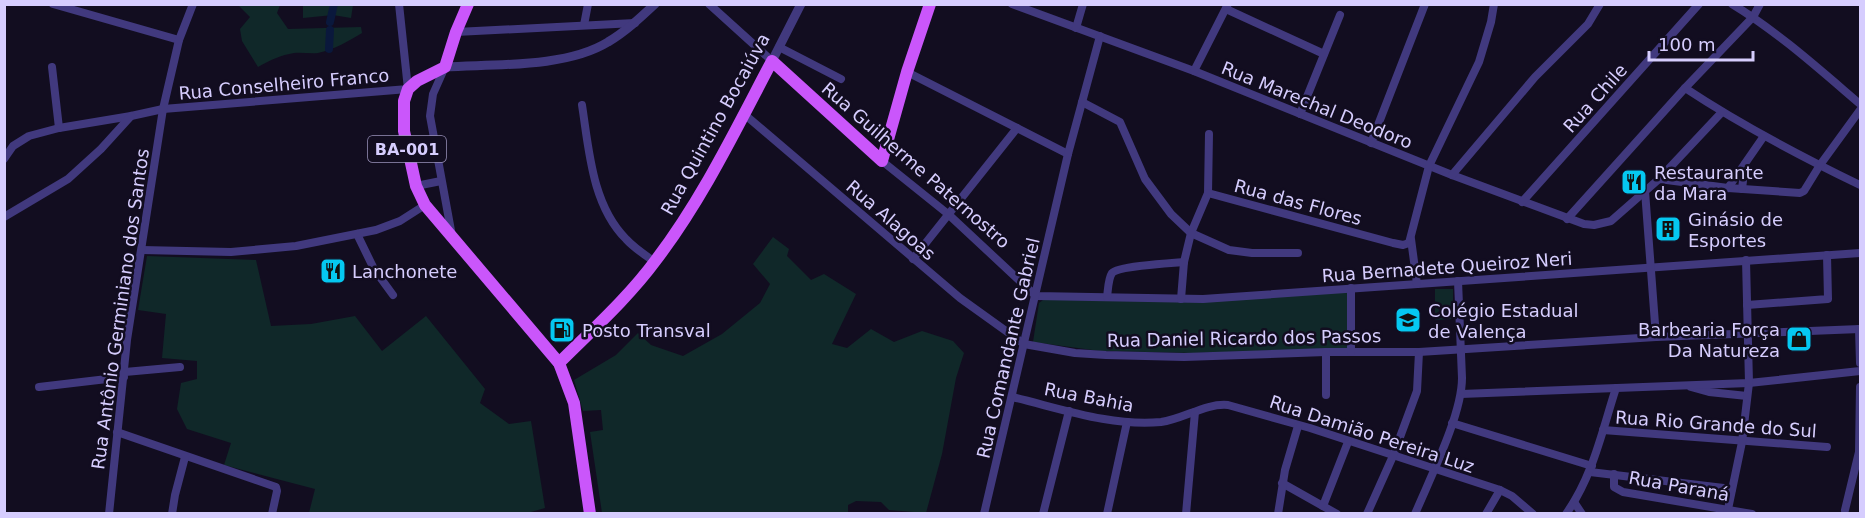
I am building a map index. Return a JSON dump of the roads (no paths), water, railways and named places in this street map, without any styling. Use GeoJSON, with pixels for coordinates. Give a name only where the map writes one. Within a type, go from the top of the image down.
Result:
{"type":"FeatureCollection","features":[{"type":"Feature","properties":{"kind":"main road","name":"BA-001"},"geometry":{"type":"LineString","coordinates":[[445,67],[468,4]]}},
{"type":"Feature","properties":{"kind":"main road"},"geometry":{"type":"LineString","coordinates":[[882,161],[907,72],[930,4]]}},
{"type":"Feature","properties":{"kind":"main road","name":"Rua Quintino Bocaiúva"},"geometry":{"type":"LineString","coordinates":[[558,363],[655,262],[687,217],[772,61]]}},
{"type":"Feature","properties":{"kind":"main road","name":"Rua Guilherme Paternostro"},"geometry":{"type":"LineString","coordinates":[[772,61],[882,161]]}},
{"type":"Feature","properties":{"kind":"main road"},"geometry":{"type":"LineString","coordinates":[[408,89],[417,81],[445,67]]}},
{"type":"Feature","properties":{"kind":"main road","name":"BA-001"},"geometry":{"type":"LineString","coordinates":[[408,89],[404,101],[404,126],[416,186],[425,205],[453,240],[558,363],[574,403],[590,513]]}},
{"type":"Feature","properties":{"kind":"street"},"geometry":{"type":"LineString","coordinates":[[53,4],[179,40]]}},
{"type":"Feature","properties":{"kind":"street","name":"Rua Antônio Germiniano dos Santos"},"geometry":{"type":"LineString","coordinates":[[109,513],[127,340],[163,109],[179,40],[193,4]]}},
{"type":"Feature","properties":{"kind":"street"},"geometry":{"type":"LineString","coordinates":[[399,4],[408,89]]}},
{"type":"Feature","properties":{"kind":"street"},"geometry":{"type":"LineString","coordinates":[[584,25],[588,4]]}},
{"type":"Feature","properties":{"kind":"street"},"geometry":{"type":"LineString","coordinates":[[445,67],[528,62],[587,52],[608,43],[635,23],[655,4]]}},
{"type":"Feature","properties":{"kind":"street"},"geometry":{"type":"LineString","coordinates":[[709,4],[772,61]]}},
{"type":"Feature","properties":{"kind":"street","name":"Rua Quintino Bocaiúva"},"geometry":{"type":"LineString","coordinates":[[772,61],[801,4]]}},
{"type":"Feature","properties":{"kind":"street","name":"Rua Marechal Deodoro"},"geometry":{"type":"LineString","coordinates":[[1012,4],[1194,71],[1567,219],[1589,225],[1611,221],[1645,191]]}},
{"type":"Feature","properties":{"kind":"street"},"geometry":{"type":"LineString","coordinates":[[1076,28],[1083,4]]}},
{"type":"Feature","properties":{"kind":"street"},"geometry":{"type":"LineString","coordinates":[[1371,142],[1425,4]]}},
{"type":"Feature","properties":{"kind":"street"},"geometry":{"type":"LineString","coordinates":[[1417,284],[1411,239],[1429,166],[1479,62],[1489,32],[1494,4]]}},
{"type":"Feature","properties":{"kind":"street"},"geometry":{"type":"LineString","coordinates":[[1452,175],[1535,77],[1588,24],[1600,4]]}},
{"type":"Feature","properties":{"kind":"street"},"geometry":{"type":"LineString","coordinates":[[1691,4],[1691,14]]}},
{"type":"Feature","properties":{"kind":"street","name":"Rua Chile"},"geometry":{"type":"LineString","coordinates":[[1522,202],[1699,4]]}},
{"type":"Feature","properties":{"kind":"street"},"geometry":{"type":"LineString","coordinates":[[1732,4],[1753,17],[1802,55],[1860,104]]}},
{"type":"Feature","properties":{"kind":"street"},"geometry":{"type":"LineString","coordinates":[[1567,219],[1685,88],[1753,17],[1760,4]]}},
{"type":"Feature","properties":{"kind":"street"},"geometry":{"type":"LineString","coordinates":[[1194,71],[1227,7],[1324,54]]}},
{"type":"Feature","properties":{"kind":"street"},"geometry":{"type":"LineString","coordinates":[[1300,114],[1340,15]]}},
{"type":"Feature","properties":{"kind":"street"},"geometry":{"type":"LineString","coordinates":[[456,32],[635,23]]}},
{"type":"Feature","properties":{"kind":"street","name":"Rua Comandante Gabriel"},"geometry":{"type":"LineString","coordinates":[[984,513],[1068,154],[1100,36]]}},
{"type":"Feature","properties":{"kind":"street"},"geometry":{"type":"LineString","coordinates":[[779,47],[841,79]]}},
{"type":"Feature","properties":{"kind":"street"},"geometry":{"type":"LineString","coordinates":[[52,67],[59,128]]}},
{"type":"Feature","properties":{"kind":"street","name":"BA-001"},"geometry":{"type":"LineString","coordinates":[[445,67],[430,105],[433,136],[453,240]]}},
{"type":"Feature","properties":{"kind":"street"},"geometry":{"type":"LineString","coordinates":[[907,72],[1068,154]]}},
{"type":"Feature","properties":{"kind":"street"},"geometry":{"type":"LineString","coordinates":[[1685,88],[1764,136],[1860,185]]}},
{"type":"Feature","properties":{"kind":"street","name":"Rua Conselheiro Franco"},"geometry":{"type":"LineString","coordinates":[[4,159],[13,146],[24,139],[59,128],[163,109],[408,89]]}},
{"type":"Feature","properties":{"kind":"street"},"geometry":{"type":"LineString","coordinates":[[1082,102],[1120,122],[1145,179],[1171,214],[1191,233],[1229,250],[1252,253],[1298,253]]}},
{"type":"Feature","properties":{"kind":"street"},"geometry":{"type":"LineString","coordinates":[[582,105],[593,171],[605,210],[625,239],[655,262]]}},
{"type":"Feature","properties":{"kind":"street"},"geometry":{"type":"LineString","coordinates":[[1659,179],[1796,194],[1805,191],[1820,165],[1860,110]]}},
{"type":"Feature","properties":{"kind":"street"},"geometry":{"type":"LineString","coordinates":[[1656,337],[1645,191],[1722,112]]}},
{"type":"Feature","properties":{"kind":"street","name":"Rua Alagoas"},"geometry":{"type":"LineString","coordinates":[[744,114],[960,298],[1024,344]]}},
{"type":"Feature","properties":{"kind":"street"},"geometry":{"type":"LineString","coordinates":[[4,217],[68,179],[101,149],[131,116]]}},
{"type":"Feature","properties":{"kind":"street"},"geometry":{"type":"LineString","coordinates":[[913,259],[1017,128]]}},
{"type":"Feature","properties":{"kind":"street"},"geometry":{"type":"LineString","coordinates":[[1208,193],[1209,134]]}},
{"type":"Feature","properties":{"kind":"street"},"geometry":{"type":"LineString","coordinates":[[1728,188],[1764,136]]}},
{"type":"Feature","properties":{"kind":"street","name":"Rua Guilherme Paternostro"},"geometry":{"type":"LineString","coordinates":[[882,161],[948,214],[1036,296]]}},
{"type":"Feature","properties":{"kind":"street"},"geometry":{"type":"LineString","coordinates":[[1742,189],[1745,163]]}},
{"type":"Feature","properties":{"kind":"street"},"geometry":{"type":"LineString","coordinates":[[416,186],[441,181]]}},
{"type":"Feature","properties":{"kind":"street","name":"Rua das Flores"},"geometry":{"type":"LineString","coordinates":[[1181,299],[1184,262],[1191,233],[1208,193],[1393,243],[1408,244],[1411,239]]}},
{"type":"Feature","properties":{"kind":"street"},"geometry":{"type":"LineString","coordinates":[[142,250],[231,252],[264,250],[357,234],[400,221],[425,205]]}},
{"type":"Feature","properties":{"kind":"street"},"geometry":{"type":"LineString","coordinates":[[357,234],[374,269],[393,295]]}},
{"type":"Feature","properties":{"kind":"street","name":"Rua Bernadete Queiroz Neri"},"geometry":{"type":"LineString","coordinates":[[1036,296],[1203,299],[1860,253]]}},
{"type":"Feature","properties":{"kind":"street"},"geometry":{"type":"LineString","coordinates":[[1747,305],[1828,299],[1827,255]]}},
{"type":"Feature","properties":{"kind":"street"},"geometry":{"type":"LineString","coordinates":[[1727,511],[1742,442],[1749,383],[1746,260]]}},
{"type":"Feature","properties":{"kind":"street"},"geometry":{"type":"LineString","coordinates":[[1107,297],[1111,276],[1114,272],[1133,267],[1184,262]]}},
{"type":"Feature","properties":{"kind":"street"},"geometry":{"type":"LineString","coordinates":[[1415,513],[1452,423],[1461,394],[1458,281]]}},
{"type":"Feature","properties":{"kind":"street"},"geometry":{"type":"LineString","coordinates":[[1351,288],[1351,352]]}},
{"type":"Feature","properties":{"kind":"street"},"geometry":{"type":"LineString","coordinates":[[1860,329],[1860,363]]}},
{"type":"Feature","properties":{"kind":"street","name":"Rua Daniel Ricardo dos Passos"},"geometry":{"type":"LineString","coordinates":[[1024,344],[1075,352],[1142,357],[1419,352],[1656,337],[1860,329]]}},
{"type":"Feature","properties":{"kind":"street"},"geometry":{"type":"LineString","coordinates":[[1326,352],[1326,395]]}},
{"type":"Feature","properties":{"kind":"street"},"geometry":{"type":"LineString","coordinates":[[1367,513],[1393,456],[1417,391],[1419,352]]}},
{"type":"Feature","properties":{"kind":"street"},"geometry":{"type":"LineString","coordinates":[[39,387],[180,367]]}},
{"type":"Feature","properties":{"kind":"street"},"geometry":{"type":"LineString","coordinates":[[1461,394],[1749,383],[1860,371]]}},
{"type":"Feature","properties":{"kind":"street"},"geometry":{"type":"LineString","coordinates":[[1687,385],[1700,390],[1747,396]]}},
{"type":"Feature","properties":{"kind":"street"},"geometry":{"type":"LineString","coordinates":[[1845,510],[1860,452],[1860,387]]}},
{"type":"Feature","properties":{"kind":"street"},"geometry":{"type":"LineString","coordinates":[[1566,513],[1591,469],[1616,388]]}},
{"type":"Feature","properties":{"kind":"street","name":"Rua Bahia"},"geometry":{"type":"LineString","coordinates":[[1012,397],[1127,422],[1162,422],[1195,412]]}},
{"type":"Feature","properties":{"kind":"street","name":"Rua Damião Pereira Luz"},"geometry":{"type":"LineString","coordinates":[[1195,412],[1215,405],[1228,405],[1500,490],[1512,496],[1533,513]]}},
{"type":"Feature","properties":{"kind":"street"},"geometry":{"type":"LineString","coordinates":[[1043,513],[1069,411]]}},
{"type":"Feature","properties":{"kind":"street"},"geometry":{"type":"LineString","coordinates":[[1185,513],[1195,412]]}},
{"type":"Feature","properties":{"kind":"street"},"geometry":{"type":"LineString","coordinates":[[1107,513],[1127,422]]}},
{"type":"Feature","properties":{"kind":"street"},"geometry":{"type":"LineString","coordinates":[[1452,423],[1591,469],[1732,489]]}},
{"type":"Feature","properties":{"kind":"street"},"geometry":{"type":"LineString","coordinates":[[1278,513],[1282,483],[1298,426]]}},
{"type":"Feature","properties":{"kind":"street","name":"Rua Rio Grande do Sul"},"geometry":{"type":"LineString","coordinates":[[1603,430],[1827,447]]}},
{"type":"Feature","properties":{"kind":"street"},"geometry":{"type":"LineString","coordinates":[[117,432],[276,487],[272,513]]}},
{"type":"Feature","properties":{"kind":"street"},"geometry":{"type":"LineString","coordinates":[[1323,506],[1348,442]]}},
{"type":"Feature","properties":{"kind":"street"},"geometry":{"type":"LineString","coordinates":[[172,513],[185,457]]}},
{"type":"Feature","properties":{"kind":"street","name":"Rua Paraná"},"geometry":{"type":"LineString","coordinates":[[1614,474],[1614,486],[1618,491],[1727,511],[1752,513]]}},
{"type":"Feature","properties":{"kind":"street"},"geometry":{"type":"LineString","coordinates":[[1282,483],[1337,513]]}},
{"type":"Feature","properties":{"kind":"street"},"geometry":{"type":"LineString","coordinates":[[1486,513],[1500,490]]}},
{"type":"Feature","properties":{"kind":"street"},"geometry":{"type":"LineString","coordinates":[[1574,502],[1582,513]]}},
{"type":"Feature","properties":{"kind":"waterway"},"geometry":{"type":"LineString","coordinates":[[330,22],[334,4]]}},
{"type":"Feature","properties":{"kind":"waterway"},"geometry":{"type":"LineString","coordinates":[[329,49],[330,30]]}},
{"type":"Feature","properties":{"kind":"place","name":"Restaurante da Mara"},"geometry":{"type":"Point","coordinates":[1634,182]}},
{"type":"Feature","properties":{"kind":"place","name":"Ginásio de Esportes"},"geometry":{"type":"Point","coordinates":[1668,229]}},
{"type":"Feature","properties":{"kind":"place","name":"Lanchonete"},"geometry":{"type":"Point","coordinates":[333,271]}},
{"type":"Feature","properties":{"kind":"place","name":"Colégio Estadual de Valença"},"geometry":{"type":"Point","coordinates":[1408,320]}},
{"type":"Feature","properties":{"kind":"place","name":"Posto Transval"},"geometry":{"type":"Point","coordinates":[562,330]}},
{"type":"Feature","properties":{"kind":"place","name":"Barbearia Força Da Natureza"},"geometry":{"type":"Point","coordinates":[1799,339]}}]}
